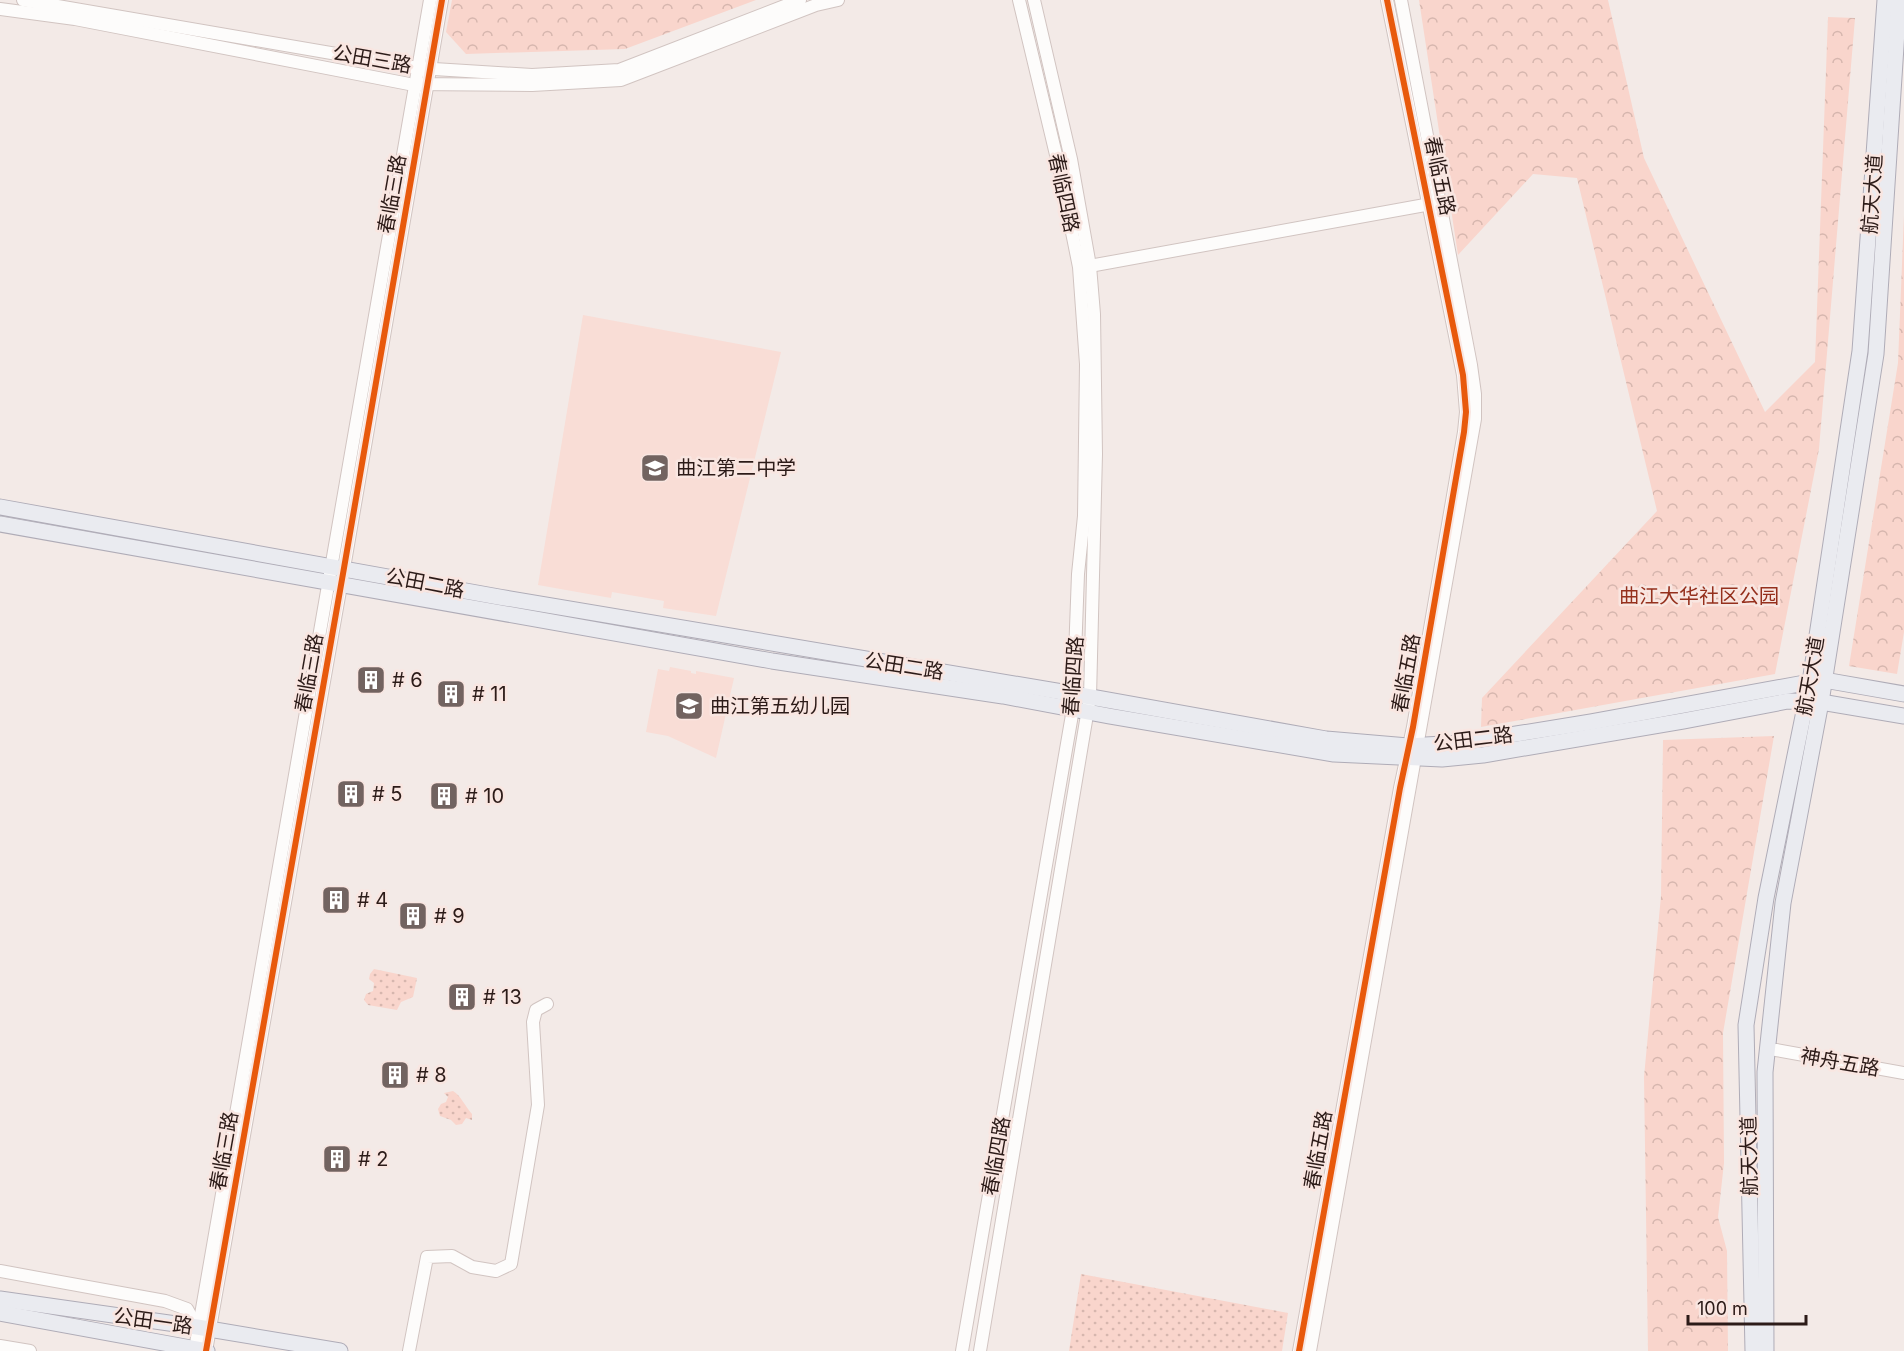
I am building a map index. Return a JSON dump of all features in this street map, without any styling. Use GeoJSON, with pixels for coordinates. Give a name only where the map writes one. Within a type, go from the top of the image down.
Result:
{"type":"FeatureCollection","features":[{"type":"Feature","properties":{"kind":"main road","name":"航天大道"},"geometry":{"type":"LineString","coordinates":[[1766,1351],[1765,1072],[1783,903],[1817,681],[1860,351],[1885,0]]}},
{"type":"Feature","properties":{"kind":"main road","name":"航天大道"},"geometry":{"type":"LineString","coordinates":[[1817,681],[1876,354],[1899,0]]}},
{"type":"Feature","properties":{"kind":"main road","name":"公田二路"},"geometry":{"type":"LineString","coordinates":[[0,507],[1081,703],[1412,752],[1442,759],[1483,755],[1694,719],[1788,700],[1814,701],[1904,716]]}},
{"type":"Feature","properties":{"kind":"main road","name":"公田二路"},"geometry":{"type":"LineString","coordinates":[[0,524],[772,661],[1003,696],[1081,703]]}},
{"type":"Feature","properties":{"kind":"main road"},"geometry":{"type":"LineString","coordinates":[[1817,681],[1904,694]]}},
{"type":"Feature","properties":{"kind":"main road","name":"公田二路"},"geometry":{"type":"LineString","coordinates":[[1412,752],[1817,681]]}},
{"type":"Feature","properties":{"kind":"main road","name":"航天大道"},"geometry":{"type":"LineString","coordinates":[[1753,1351],[1746,1025],[1766,898],[1814,701]]}},
{"type":"Feature","properties":{"kind":"main road","name":"公田一路"},"geometry":{"type":"LineString","coordinates":[[0,1299],[203,1328],[340,1351]]}},
{"type":"Feature","properties":{"kind":"main road","name":"公田一路"},"geometry":{"type":"LineString","coordinates":[[0,1313],[203,1350]]}},
{"type":"Feature","properties":{"kind":"street","name":"公田三路"},"geometry":{"type":"LineString","coordinates":[[23,0],[424,69],[532,75],[619,70],[800,0]]}},
{"type":"Feature","properties":{"kind":"street","name":"春临三路"},"geometry":{"type":"LineString","coordinates":[[424,69],[430,0]]}},
{"type":"Feature","properties":{"kind":"street","name":"春临三路"},"geometry":{"type":"LineString","coordinates":[[203,1350],[203,1328],[421,84],[442,0]]}},
{"type":"Feature","properties":{"kind":"street","name":"公田三路"},"geometry":{"type":"LineString","coordinates":[[0,9],[71,9],[421,84],[532,85],[621,80],[816,4],[838,0]]}},
{"type":"Feature","properties":{"kind":"street","name":"春临四路"},"geometry":{"type":"LineString","coordinates":[[1019,0],[1085,267]]}},
{"type":"Feature","properties":{"kind":"street","name":"春临四路"},"geometry":{"type":"LineString","coordinates":[[980,1351],[1081,703],[1096,443],[1094,314],[1085,267],[1071,159],[1034,0]]}},
{"type":"Feature","properties":{"kind":"street","name":"春临五路"},"geometry":{"type":"LineString","coordinates":[[1299,1351],[1475,419],[1475,394],[1471,365],[1387,0]]}},
{"type":"Feature","properties":{"kind":"street","name":"春临五路"},"geometry":{"type":"LineString","coordinates":[[1401,0],[1435,204]]}},
{"type":"Feature","properties":{"kind":"street"},"geometry":{"type":"LineString","coordinates":[[1085,267],[1435,204]]}},
{"type":"Feature","properties":{"kind":"street","name":"春临四路"},"geometry":{"type":"LineString","coordinates":[[962,1351],[1081,703]]}},
{"type":"Feature","properties":{"kind":"street","name":"春临五路"},"geometry":{"type":"LineString","coordinates":[[1310,1351],[1412,752]]}},
{"type":"Feature","properties":{"kind":"street"},"geometry":{"type":"LineString","coordinates":[[409,1351],[427,1257],[452,1256],[472,1267],[496,1270],[511,1264],[537,1105],[533,1022],[536,1010],[547,1004]]}},
{"type":"Feature","properties":{"kind":"street","name":"神舟五路"},"geometry":{"type":"LineString","coordinates":[[1776,1050],[1904,1073]]}},
{"type":"Feature","properties":{"kind":"street"},"geometry":{"type":"LineString","coordinates":[[0,1271],[165,1301],[187,1309],[203,1328]]}},
{"type":"Feature","properties":{"kind":"street"},"geometry":{"type":"LineString","coordinates":[[0,1346],[30,1351]]}},
{"type":"Feature","properties":{"kind":"shaded area","name":"曲江第二中学"},"geometry":{"type":"Polygon","coordinates":[[[583,315],[781,352],[716,616],[663,608],[664,601],[612,592],[611,598],[538,585],[583,315]]]}},
{"type":"Feature","properties":{"kind":"shaded area","name":"曲江第五幼儿园"},"geometry":{"type":"Polygon","coordinates":[[[670,667],[696,674],[696,671],[734,678],[716,758],[668,736],[646,732],[658,669],[669,671],[670,667]]]}},
{"type":"Feature","properties":{"kind":"green space"},"geometry":{"type":"Polygon","coordinates":[[[452,0],[756,0],[625,49],[466,54],[446,32],[452,0]]]}},
{"type":"Feature","properties":{"kind":"green space","name":"曲江大华社区公园"},"geometry":{"type":"Polygon","coordinates":[[[1419,0],[1608,0],[1644,158],[1765,412],[1815,362],[1828,17],[1855,18],[1819,449],[1775,674],[1481,727],[1482,698],[1657,511],[1577,178],[1533,174],[1458,255],[1419,0]]]}},
{"type":"Feature","properties":{"kind":"green space"},"geometry":{"type":"Polygon","coordinates":[[[1904,215],[1904,632],[1897,674],[1849,666],[1898,363],[1904,215]]]}},
{"type":"Feature","properties":{"kind":"green space"},"geometry":{"type":"Polygon","coordinates":[[[1774,736],[1723,1033],[1724,1163],[1718,1217],[1727,1251],[1728,1351],[1648,1351],[1644,1077],[1661,896],[1663,740],[1774,736]]]}},
{"type":"Feature","properties":{"kind":"green space"},"geometry":{"type":"Polygon","coordinates":[[[374,969],[417,978],[413,997],[401,1002],[397,1010],[368,1005],[364,1000],[366,994],[373,991],[374,983],[369,979],[374,969]]]}},
{"type":"Feature","properties":{"kind":"green space"},"geometry":{"type":"Polygon","coordinates":[[[453,1091],[472,1114],[472,1120],[466,1118],[462,1124],[456,1125],[451,1120],[440,1116],[438,1109],[448,1097],[444,1093],[453,1091]]]}},
{"type":"Feature","properties":{"kind":"green space"},"geometry":{"type":"Polygon","coordinates":[[[1081,1274],[1288,1313],[1282,1351],[1069,1351],[1081,1274]]]}},
{"type":"Feature","properties":{"kind":"cycle path"},"geometry":{"type":"LineString","coordinates":[[206,1351],[442,0]]}},
{"type":"Feature","properties":{"kind":"cycle path"},"geometry":{"type":"LineString","coordinates":[[1299,1351],[1400,788],[1413,727],[1466,412],[1463,375],[1387,0]]}},
{"type":"Feature","properties":{"kind":"place","name":"曲江第二中学"},"geometry":{"type":"Point","coordinates":[655,468]}},
{"type":"Feature","properties":{"kind":"place","name":"# 6"},"geometry":{"type":"Point","coordinates":[371,680]}},
{"type":"Feature","properties":{"kind":"place","name":"# 11"},"geometry":{"type":"Point","coordinates":[451,694]}},
{"type":"Feature","properties":{"kind":"place","name":"曲江第五幼儿园"},"geometry":{"type":"Point","coordinates":[689,706]}},
{"type":"Feature","properties":{"kind":"place","name":"# 5"},"geometry":{"type":"Point","coordinates":[351,794]}},
{"type":"Feature","properties":{"kind":"place","name":"# 10"},"geometry":{"type":"Point","coordinates":[444,796]}},
{"type":"Feature","properties":{"kind":"place","name":"# 4"},"geometry":{"type":"Point","coordinates":[336,900]}},
{"type":"Feature","properties":{"kind":"place","name":"# 9"},"geometry":{"type":"Point","coordinates":[413,916]}},
{"type":"Feature","properties":{"kind":"place","name":"# 13"},"geometry":{"type":"Point","coordinates":[462,997]}},
{"type":"Feature","properties":{"kind":"place","name":"# 8"},"geometry":{"type":"Point","coordinates":[395,1075]}},
{"type":"Feature","properties":{"kind":"place","name":"# 2"},"geometry":{"type":"Point","coordinates":[337,1159]}}]}
